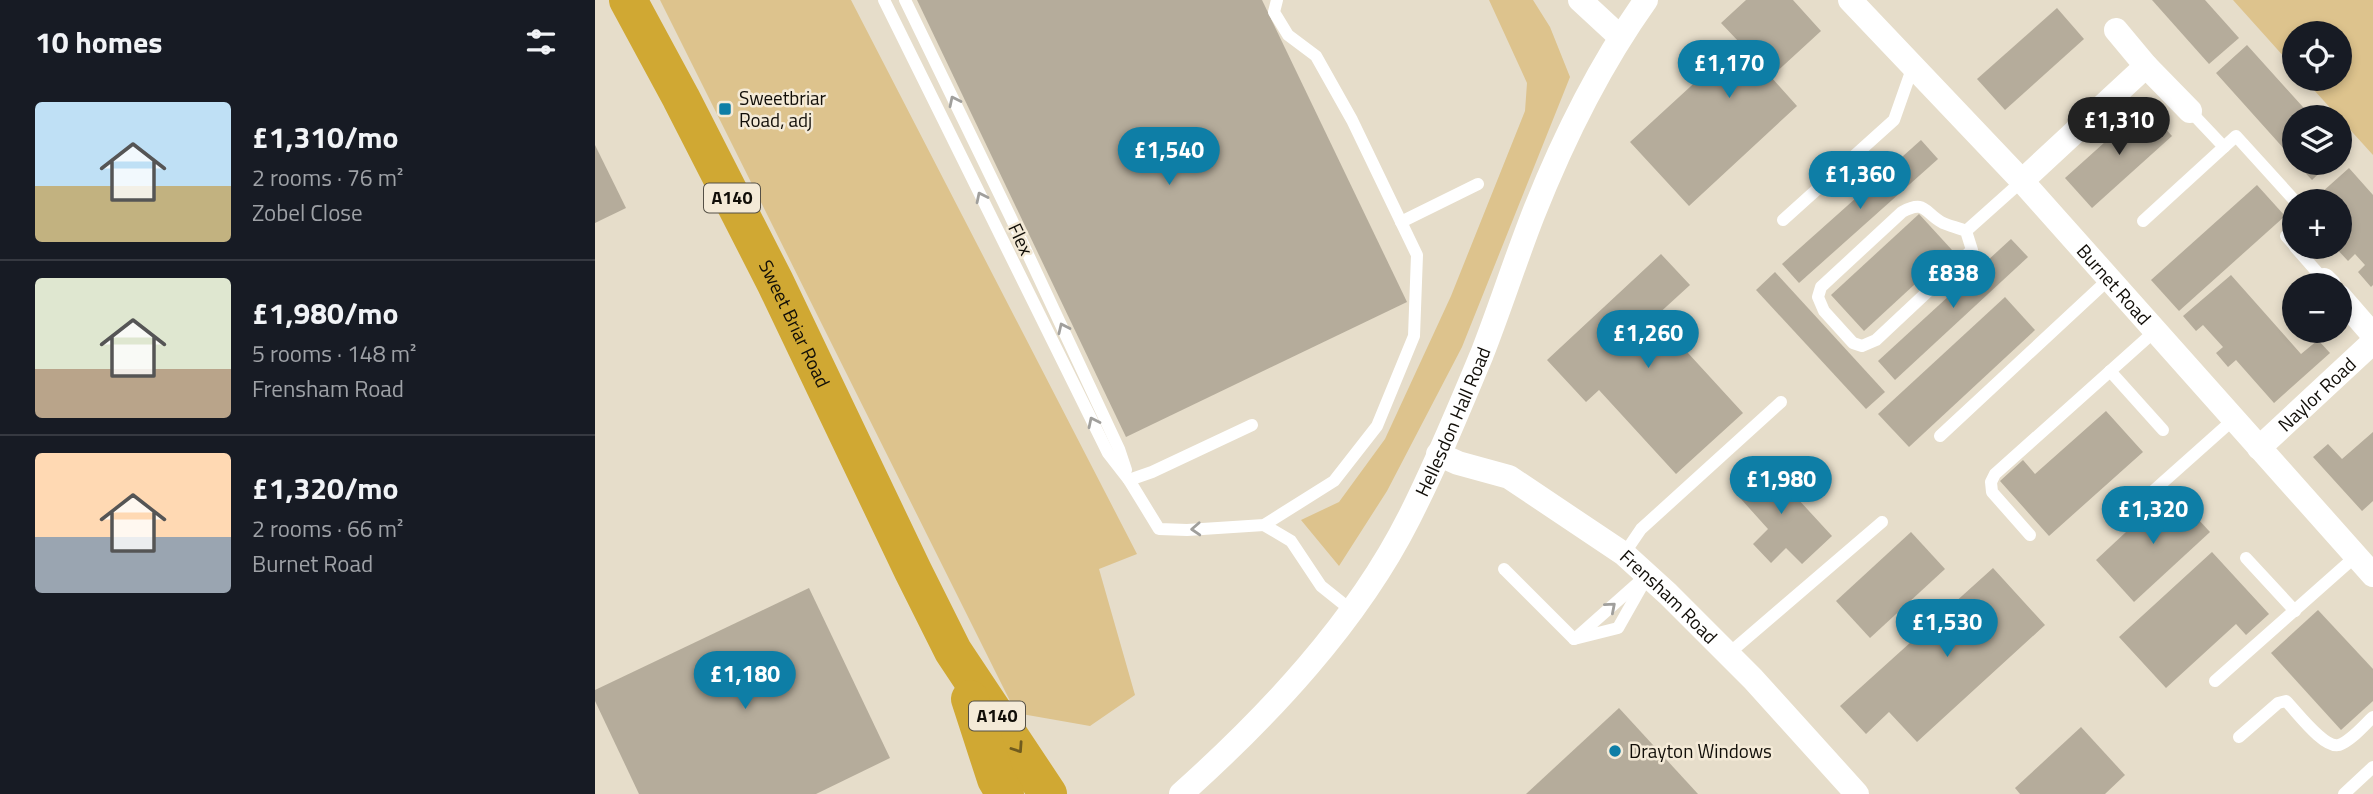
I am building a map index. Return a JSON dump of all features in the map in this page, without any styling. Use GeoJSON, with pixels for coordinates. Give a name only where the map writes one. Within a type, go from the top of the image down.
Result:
{"type":"FeatureCollection","features":[{"type":"Feature","properties":{"kind":"highway","name":"Sweet Briar Road"},"geometry":{"type":"LineString","coordinates":[[628,0],[775,282],[953,651],[996,779],[1005,794]]}},
{"type":"Feature","properties":{"kind":"highway","name":"Sweet Briar Road"},"geometry":{"type":"LineString","coordinates":[[953,651],[1048,794]]}},
{"type":"Feature","properties":{"kind":"street"},"geometry":{"type":"LineString","coordinates":[[1580,0],[1620,37]]}},
{"type":"Feature","properties":{"kind":"street","name":"Hellesdon Hall Road"},"geometry":{"type":"LineString","coordinates":[[1181,794],[1271,708],[1310,663],[1351,610],[1408,519],[1482,353],[1533,215],[1563,144],[1620,37],[1646,0]]}},
{"type":"Feature","properties":{"kind":"street","name":"Burnet Road"},"geometry":{"type":"LineString","coordinates":[[1850,0],[2022,181],[2365,566]]}},
{"type":"Feature","properties":{"kind":"street"},"geometry":{"type":"LineString","coordinates":[[2116,30],[2190,111]]}},
{"type":"Feature","properties":{"kind":"street"},"geometry":{"type":"LineString","coordinates":[[2022,181],[2147,66]]}},
{"type":"Feature","properties":{"kind":"street"},"geometry":{"type":"LineString","coordinates":[[2352,311],[2373,335]]}},
{"type":"Feature","properties":{"kind":"street","name":"Naylor Road"},"geometry":{"type":"LineString","coordinates":[[2259,448],[2373,342]]}},
{"type":"Feature","properties":{"kind":"street","name":"Frensham Road"},"geometry":{"type":"LineString","coordinates":[[1438,454],[1458,463],[1509,477],[1624,554],[1752,679],[1857,794]]}},
{"type":"Feature","properties":{"kind":"lane"},"geometry":{"type":"LineString","coordinates":[[884,0],[1108,453],[1129,480],[1159,529],[1187,530],[1264,525],[1334,481],[1377,426],[1414,336],[1417,255],[1352,120],[1316,56],[1288,36],[1274,12],[1277,0]]}},
{"type":"Feature","properties":{"kind":"lane","name":"Flex"},"geometry":{"type":"LineString","coordinates":[[905,0],[1119,449],[1129,480]]}},
{"type":"Feature","properties":{"kind":"lane"},"geometry":{"type":"LineString","coordinates":[[1783,220],[1894,120],[1913,66]]}},
{"type":"Feature","properties":{"kind":"lane"},"geometry":{"type":"LineString","coordinates":[[2190,111],[2224,147]]}},
{"type":"Feature","properties":{"kind":"lane"},"geometry":{"type":"LineString","coordinates":[[2143,221],[2236,136],[2284,189]]}},
{"type":"Feature","properties":{"kind":"lane"},"geometry":{"type":"LineString","coordinates":[[1966,231],[2022,181]]}},
{"type":"Feature","properties":{"kind":"lane"},"geometry":{"type":"LineString","coordinates":[[1401,222],[1478,184]]}},
{"type":"Feature","properties":{"kind":"lane"},"geometry":{"type":"LineString","coordinates":[[1914,206],[1924,208],[1943,222],[1966,231],[1972,250],[1876,340],[1862,346],[1853,343],[1824,311],[1818,297],[1821,287],[1902,212],[1914,206]]}},
{"type":"Feature","properties":{"kind":"lane"},"geometry":{"type":"LineString","coordinates":[[2306,259],[2319,273]]}},
{"type":"Feature","properties":{"kind":"lane"},"geometry":{"type":"LineString","coordinates":[[1940,436],[2109,279]]}},
{"type":"Feature","properties":{"kind":"lane"},"geometry":{"type":"LineString","coordinates":[[2030,535],[1992,492],[1991,482],[1995,474],[2155,331]]}},
{"type":"Feature","properties":{"kind":"lane"},"geometry":{"type":"LineString","coordinates":[[2110,371],[2163,430]]}},
{"type":"Feature","properties":{"kind":"lane"},"geometry":{"type":"LineString","coordinates":[[1624,554],[1641,529],[1781,402]]}},
{"type":"Feature","properties":{"kind":"lane"},"geometry":{"type":"LineString","coordinates":[[2124,517],[2234,419]]}},
{"type":"Feature","properties":{"kind":"lane"},"geometry":{"type":"LineString","coordinates":[[1129,480],[1252,425]]}},
{"type":"Feature","properties":{"kind":"lane"},"geometry":{"type":"LineString","coordinates":[[1727,655],[1882,522]]}},
{"type":"Feature","properties":{"kind":"lane"},"geometry":{"type":"LineString","coordinates":[[1264,525],[1291,541],[1321,586],[1351,610]]}},
{"type":"Feature","properties":{"kind":"lane"},"geometry":{"type":"LineString","coordinates":[[2246,558],[2295,611]]}},
{"type":"Feature","properties":{"kind":"lane"},"geometry":{"type":"LineString","coordinates":[[2215,681],[2295,611],[2365,566]]}},
{"type":"Feature","properties":{"kind":"lane"},"geometry":{"type":"LineString","coordinates":[[1504,569],[1574,639]]}},
{"type":"Feature","properties":{"kind":"lane"},"geometry":{"type":"LineString","coordinates":[[1574,639],[1618,628],[1648,575]]}},
{"type":"Feature","properties":{"kind":"lane"},"geometry":{"type":"LineString","coordinates":[[1574,639],[1648,575]]}},
{"type":"Feature","properties":{"kind":"lane"},"geometry":{"type":"LineString","coordinates":[[2239,737],[2278,703],[2286,701],[2327,744],[2337,746],[2373,717]]}},
{"type":"Feature","properties":{"kind":"lane"},"geometry":{"type":"LineString","coordinates":[[2344,794],[2373,767]]}},
{"type":"Feature","properties":{"kind":"shaded area"},"geometry":{"type":"Polygon","coordinates":[[[660,0],[851,0],[1137,554],[1099,569],[1135,695],[1090,726],[1016,713],[660,0]]]}},
{"type":"Feature","properties":{"kind":"shaded area"},"geometry":{"type":"Polygon","coordinates":[[[1489,0],[1533,0],[1550,27],[1570,77],[1462,347],[1387,491],[1339,566],[1301,520],[1339,502],[1385,439],[1451,296],[1525,111],[1527,83],[1489,0]]]}},
{"type":"Feature","properties":{"kind":"shaded area"},"geometry":{"type":"Polygon","coordinates":[[[2233,0],[2373,0],[2373,155],[2352,132],[2352,105],[2328,105],[2315,91],[2352,91],[2352,21],[2282,21],[2282,55],[2233,0]]]}},
{"type":"Feature","properties":{"kind":"building"},"geometry":{"type":"Polygon","coordinates":[[[917,0],[1262,0],[1407,302],[1126,437],[917,0]]]}},
{"type":"Feature","properties":{"kind":"building"},"geometry":{"type":"Polygon","coordinates":[[[1746,0],[1793,0],[1821,31],[1771,77],[1797,106],[1689,206],[1630,142],[1739,42],[1721,23],[1746,0]]]}},
{"type":"Feature","properties":{"kind":"building"},"geometry":{"type":"Polygon","coordinates":[[[2152,0],[2205,0],[2239,38],[2209,64],[2152,0]]]}},
{"type":"Feature","properties":{"kind":"building"},"geometry":{"type":"Polygon","coordinates":[[[2057,8],[2084,39],[2005,110],[1977,79],[2057,8]]]}},
{"type":"Feature","properties":{"kind":"building"},"geometry":{"type":"Polygon","coordinates":[[[2247,45],[2282,84],[2282,91],[2289,91],[2301,105],[2282,105],[2282,147],[2216,73],[2247,45]]]}},
{"type":"Feature","properties":{"kind":"building"},"geometry":{"type":"Polygon","coordinates":[[[2145,106],[2172,136],[2092,208],[2065,178],[2145,106]]]}},
{"type":"Feature","properties":{"kind":"building"},"geometry":{"type":"Polygon","coordinates":[[[1921,140],[1938,159],[1799,283],[1782,264],[1921,140]]]}},
{"type":"Feature","properties":{"kind":"building"},"geometry":{"type":"Polygon","coordinates":[[[595,145],[626,208],[595,223],[595,145]]]}},
{"type":"Feature","properties":{"kind":"building"},"geometry":{"type":"Polygon","coordinates":[[[2352,171],[2373,195],[2371,287],[2358,272],[2365,265],[2355,254],[2352,257],[2352,189],[2325,189],[2341,175],[2352,175],[2352,171]]]}},
{"type":"Feature","properties":{"kind":"building"},"geometry":{"type":"Polygon","coordinates":[[[2257,185],[2282,213],[2282,219],[2179,311],[2151,280],[2257,185]]]}},
{"type":"Feature","properties":{"kind":"building"},"geometry":{"type":"Polygon","coordinates":[[[1919,214],[1952,250],[1864,331],[1831,295],[1919,214]]]}},
{"type":"Feature","properties":{"kind":"building"},"geometry":{"type":"Polygon","coordinates":[[[2011,239],[2028,257],[1895,380],[1878,361],[2011,239]]]}},
{"type":"Feature","properties":{"kind":"building"},"geometry":{"type":"Polygon","coordinates":[[[1661,254],[1690,285],[1655,317],[1743,413],[1676,474],[1599,390],[1586,402],[1547,360],[1661,254]]]}},
{"type":"Feature","properties":{"kind":"building"},"geometry":{"type":"Polygon","coordinates":[[[1775,272],[1885,392],[1866,409],[1756,290],[1775,272]]]}},
{"type":"Feature","properties":{"kind":"building"},"geometry":{"type":"Polygon","coordinates":[[[2231,275],[2282,333],[2282,343],[2291,343],[2301,354],[2314,343],[2321,343],[2330,353],[2274,403],[2236,360],[2228,367],[2216,353],[2223,347],[2203,325],[2196,331],[2183,316],[2231,275]]]}},
{"type":"Feature","properties":{"kind":"building"},"geometry":{"type":"Polygon","coordinates":[[[2005,297],[2035,330],[1909,447],[1878,414],[2005,297]]]}},
{"type":"Feature","properties":{"kind":"building"},"geometry":{"type":"Polygon","coordinates":[[[2106,411],[2143,452],[2049,536],[2000,481],[2023,460],[2035,474],[2106,411]]]}},
{"type":"Feature","properties":{"kind":"building"},"geometry":{"type":"Polygon","coordinates":[[[2373,432],[2373,501],[2362,511],[2313,457],[2328,444],[2342,459],[2373,432]]]}},
{"type":"Feature","properties":{"kind":"building"},"geometry":{"type":"Polygon","coordinates":[[[1763,461],[1832,536],[1802,564],[1786,548],[1771,563],[1753,544],[1768,529],[1732,489],[1763,461]]]}},
{"type":"Feature","properties":{"kind":"building"},"geometry":{"type":"Polygon","coordinates":[[[2171,490],[2210,532],[2134,602],[2096,560],[2171,490]]]}},
{"type":"Feature","properties":{"kind":"building"},"geometry":{"type":"Polygon","coordinates":[[[1911,532],[1945,569],[1870,638],[1836,601],[1911,532]]]}},
{"type":"Feature","properties":{"kind":"building"},"geometry":{"type":"Polygon","coordinates":[[[2212,552],[2269,614],[2246,635],[2236,624],[2166,688],[2119,637],[2212,552]]]}},
{"type":"Feature","properties":{"kind":"building"},"geometry":{"type":"Polygon","coordinates":[[[1993,568],[2045,625],[1917,742],[1889,712],[1866,734],[1840,706],[1993,568]]]}},
{"type":"Feature","properties":{"kind":"building"},"geometry":{"type":"Polygon","coordinates":[[[809,588],[890,758],[816,794],[639,794],[595,701],[595,690],[809,588]]]}},
{"type":"Feature","properties":{"kind":"building"},"geometry":{"type":"Polygon","coordinates":[[[2318,610],[2373,669],[2373,701],[2341,730],[2271,653],[2318,610]]]}},
{"type":"Feature","properties":{"kind":"building","name":"Drayton Windows"},"geometry":{"type":"Polygon","coordinates":[[[1619,708],[1698,794],[1526,794],[1619,708]]]}},
{"type":"Feature","properties":{"kind":"building"},"geometry":{"type":"Polygon","coordinates":[[[2081,727],[2125,775],[2105,794],[2020,794],[2015,788],[2081,727]]]}},
{"type":"Feature","properties":{"kind":"place","name":"Sweetbriar Road, adj"},"geometry":{"type":"Point","coordinates":[725,109]}},
{"type":"Feature","properties":{"kind":"place","name":"Drayton Windows"},"geometry":{"type":"Point","coordinates":[1615,751]}}]}
